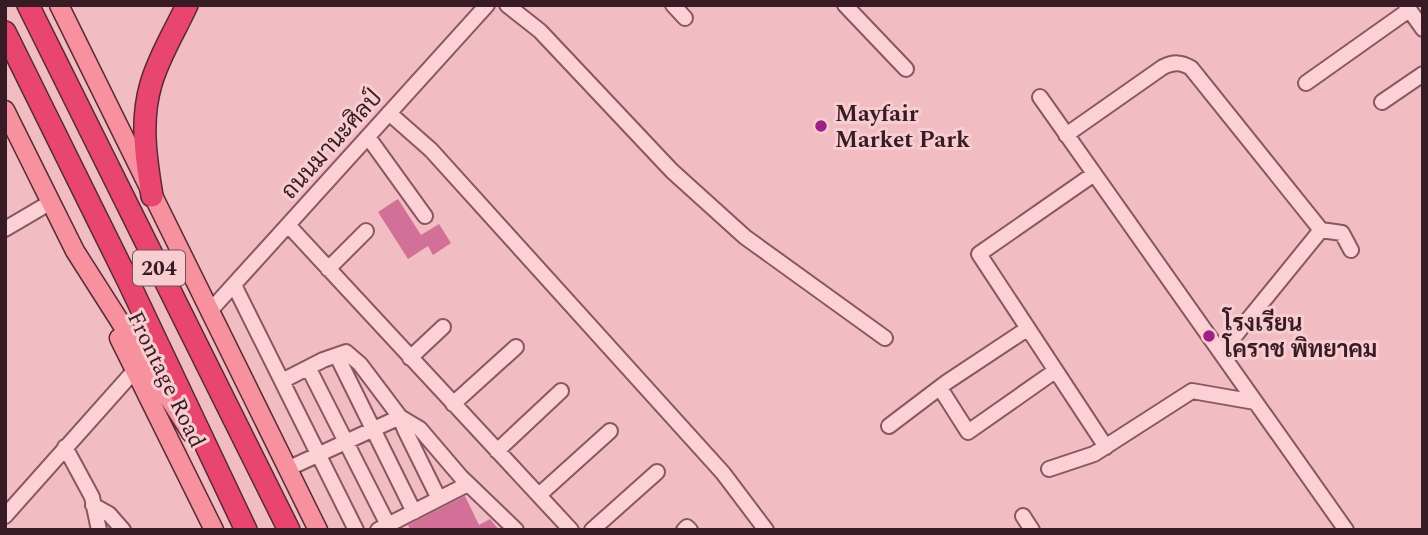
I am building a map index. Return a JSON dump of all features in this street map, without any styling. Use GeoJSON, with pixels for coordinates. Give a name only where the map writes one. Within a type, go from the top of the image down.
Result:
{"type":"FeatureCollection","features":[{"type":"Feature","properties":{"kind":"highway","name":"204"},"geometry":{"type":"LineString","coordinates":[[28,5],[289,530]]}},
{"type":"Feature","properties":{"kind":"highway"},"geometry":{"type":"LineString","coordinates":[[152,196],[145,151],[146,107],[155,73],[187,5]]}},
{"type":"Feature","properties":{"kind":"highway","name":"204"},"geometry":{"type":"LineString","coordinates":[[5,32],[129,283],[246,530]]}},
{"type":"Feature","properties":{"kind":"main road"},"geometry":{"type":"LineString","coordinates":[[60,5],[318,530]]}},
{"type":"Feature","properties":{"kind":"main road"},"geometry":{"type":"LineString","coordinates":[[5,110],[75,251],[220,477]]}},
{"type":"Feature","properties":{"kind":"main road","name":"Frontage Road"},"geometry":{"type":"LineString","coordinates":[[75,251],[214,530]]}},
{"type":"Feature","properties":{"kind":"street","name":"ถนนมานะศิลป์"},"geometry":{"type":"LineString","coordinates":[[209,312],[487,5]]}},
{"type":"Feature","properties":{"kind":"street"},"geometry":{"type":"LineString","coordinates":[[507,5],[540,31],[672,171],[745,237],[885,338]]}},
{"type":"Feature","properties":{"kind":"street"},"geometry":{"type":"LineString","coordinates":[[673,5],[685,18]]}},
{"type":"Feature","properties":{"kind":"street"},"geometry":{"type":"LineString","coordinates":[[845,5],[906,69]]}},
{"type":"Feature","properties":{"kind":"street"},"geometry":{"type":"LineString","coordinates":[[1306,83],[1408,7],[1423,29]]}},
{"type":"Feature","properties":{"kind":"street"},"geometry":{"type":"LineString","coordinates":[[1066,135],[1163,67],[1172,63],[1183,63],[1191,68],[1321,230],[1342,233],[1351,250]]}},
{"type":"Feature","properties":{"kind":"street"},"geometry":{"type":"LineString","coordinates":[[1382,102],[1423,74]]}},
{"type":"Feature","properties":{"kind":"street"},"geometry":{"type":"LineString","coordinates":[[1040,97],[1346,530]]}},
{"type":"Feature","properties":{"kind":"street"},"geometry":{"type":"LineString","coordinates":[[389,113],[431,149],[723,473],[766,530]]}},
{"type":"Feature","properties":{"kind":"street"},"geometry":{"type":"LineString","coordinates":[[368,137],[425,216]]}},
{"type":"Feature","properties":{"kind":"street"},"geometry":{"type":"LineString","coordinates":[[1094,174],[979,254],[1106,446]]}},
{"type":"Feature","properties":{"kind":"street"},"geometry":{"type":"LineString","coordinates":[[5,229],[51,202]]}},
{"type":"Feature","properties":{"kind":"street"},"geometry":{"type":"LineString","coordinates":[[289,226],[571,530]]}},
{"type":"Feature","properties":{"kind":"street"},"geometry":{"type":"LineString","coordinates":[[1221,354],[1321,230]]}},
{"type":"Feature","properties":{"kind":"street"},"geometry":{"type":"LineString","coordinates":[[328,270],[366,231]]}},
{"type":"Feature","properties":{"kind":"street"},"geometry":{"type":"LineString","coordinates":[[234,285],[356,530]]}},
{"type":"Feature","properties":{"kind":"street"},"geometry":{"type":"LineString","coordinates":[[410,358],[443,327]]}},
{"type":"Feature","properties":{"kind":"street"},"geometry":{"type":"LineString","coordinates":[[889,426],[1027,328]]}},
{"type":"Feature","properties":{"kind":"street"},"geometry":{"type":"LineString","coordinates":[[453,404],[516,347]]}},
{"type":"Feature","properties":{"kind":"street"},"geometry":{"type":"LineString","coordinates":[[282,382],[346,352],[360,365],[400,417],[439,499]]}},
{"type":"Feature","properties":{"kind":"street"},"geometry":{"type":"LineString","coordinates":[[337,356],[414,512]]}},
{"type":"Feature","properties":{"kind":"street"},"geometry":{"type":"LineString","coordinates":[[309,369],[346,441],[383,527],[468,484]]}},
{"type":"Feature","properties":{"kind":"street"},"geometry":{"type":"LineString","coordinates":[[5,516],[135,370]]}},
{"type":"Feature","properties":{"kind":"street"},"geometry":{"type":"LineString","coordinates":[[940,388],[968,432],[1055,371]]}},
{"type":"Feature","properties":{"kind":"street"},"geometry":{"type":"LineString","coordinates":[[1217,394],[1241,382]]}},
{"type":"Feature","properties":{"kind":"street"},"geometry":{"type":"LineString","coordinates":[[1049,469],[1086,457],[1106,446],[1186,393],[1197,390],[1255,402]]}},
{"type":"Feature","properties":{"kind":"street"},"geometry":{"type":"LineString","coordinates":[[497,451],[561,391]]}},
{"type":"Feature","properties":{"kind":"street"},"geometry":{"type":"LineString","coordinates":[[287,469],[400,417]]}},
{"type":"Feature","properties":{"kind":"street"},"geometry":{"type":"LineString","coordinates":[[400,417],[420,429],[468,484],[516,530]]}},
{"type":"Feature","properties":{"kind":"street"},"geometry":{"type":"LineString","coordinates":[[539,495],[610,431]]}},
{"type":"Feature","properties":{"kind":"street"},"geometry":{"type":"LineString","coordinates":[[65,447],[92,497],[99,530]]}},
{"type":"Feature","properties":{"kind":"street"},"geometry":{"type":"LineString","coordinates":[[593,530],[657,472]]}},
{"type":"Feature","properties":{"kind":"street"},"geometry":{"type":"LineString","coordinates":[[93,505],[109,514],[123,530]]}},
{"type":"Feature","properties":{"kind":"street"},"geometry":{"type":"LineString","coordinates":[[1023,516],[1032,530]]}},
{"type":"Feature","properties":{"kind":"street"},"geometry":{"type":"LineString","coordinates":[[684,530],[687,527],[690,530]]}},
{"type":"Feature","properties":{"kind":"building"},"geometry":{"type":"Polygon","coordinates":[[[398,199],[421,235],[439,224],[451,243],[433,255],[428,246],[408,259],[378,212],[398,199]]]}},
{"type":"Feature","properties":{"kind":"building"},"geometry":{"type":"Polygon","coordinates":[[[465,496],[479,525],[490,519],[499,530],[410,530],[408,525],[465,496]]]}},
{"type":"Feature","properties":{"kind":"place","name":"Mayfair Market Park"},"geometry":{"type":"Point","coordinates":[821,126]}},
{"type":"Feature","properties":{"kind":"place","name":"โรงเรียน โคราช พิทยาคม"},"geometry":{"type":"Point","coordinates":[1209,336]}}]}
